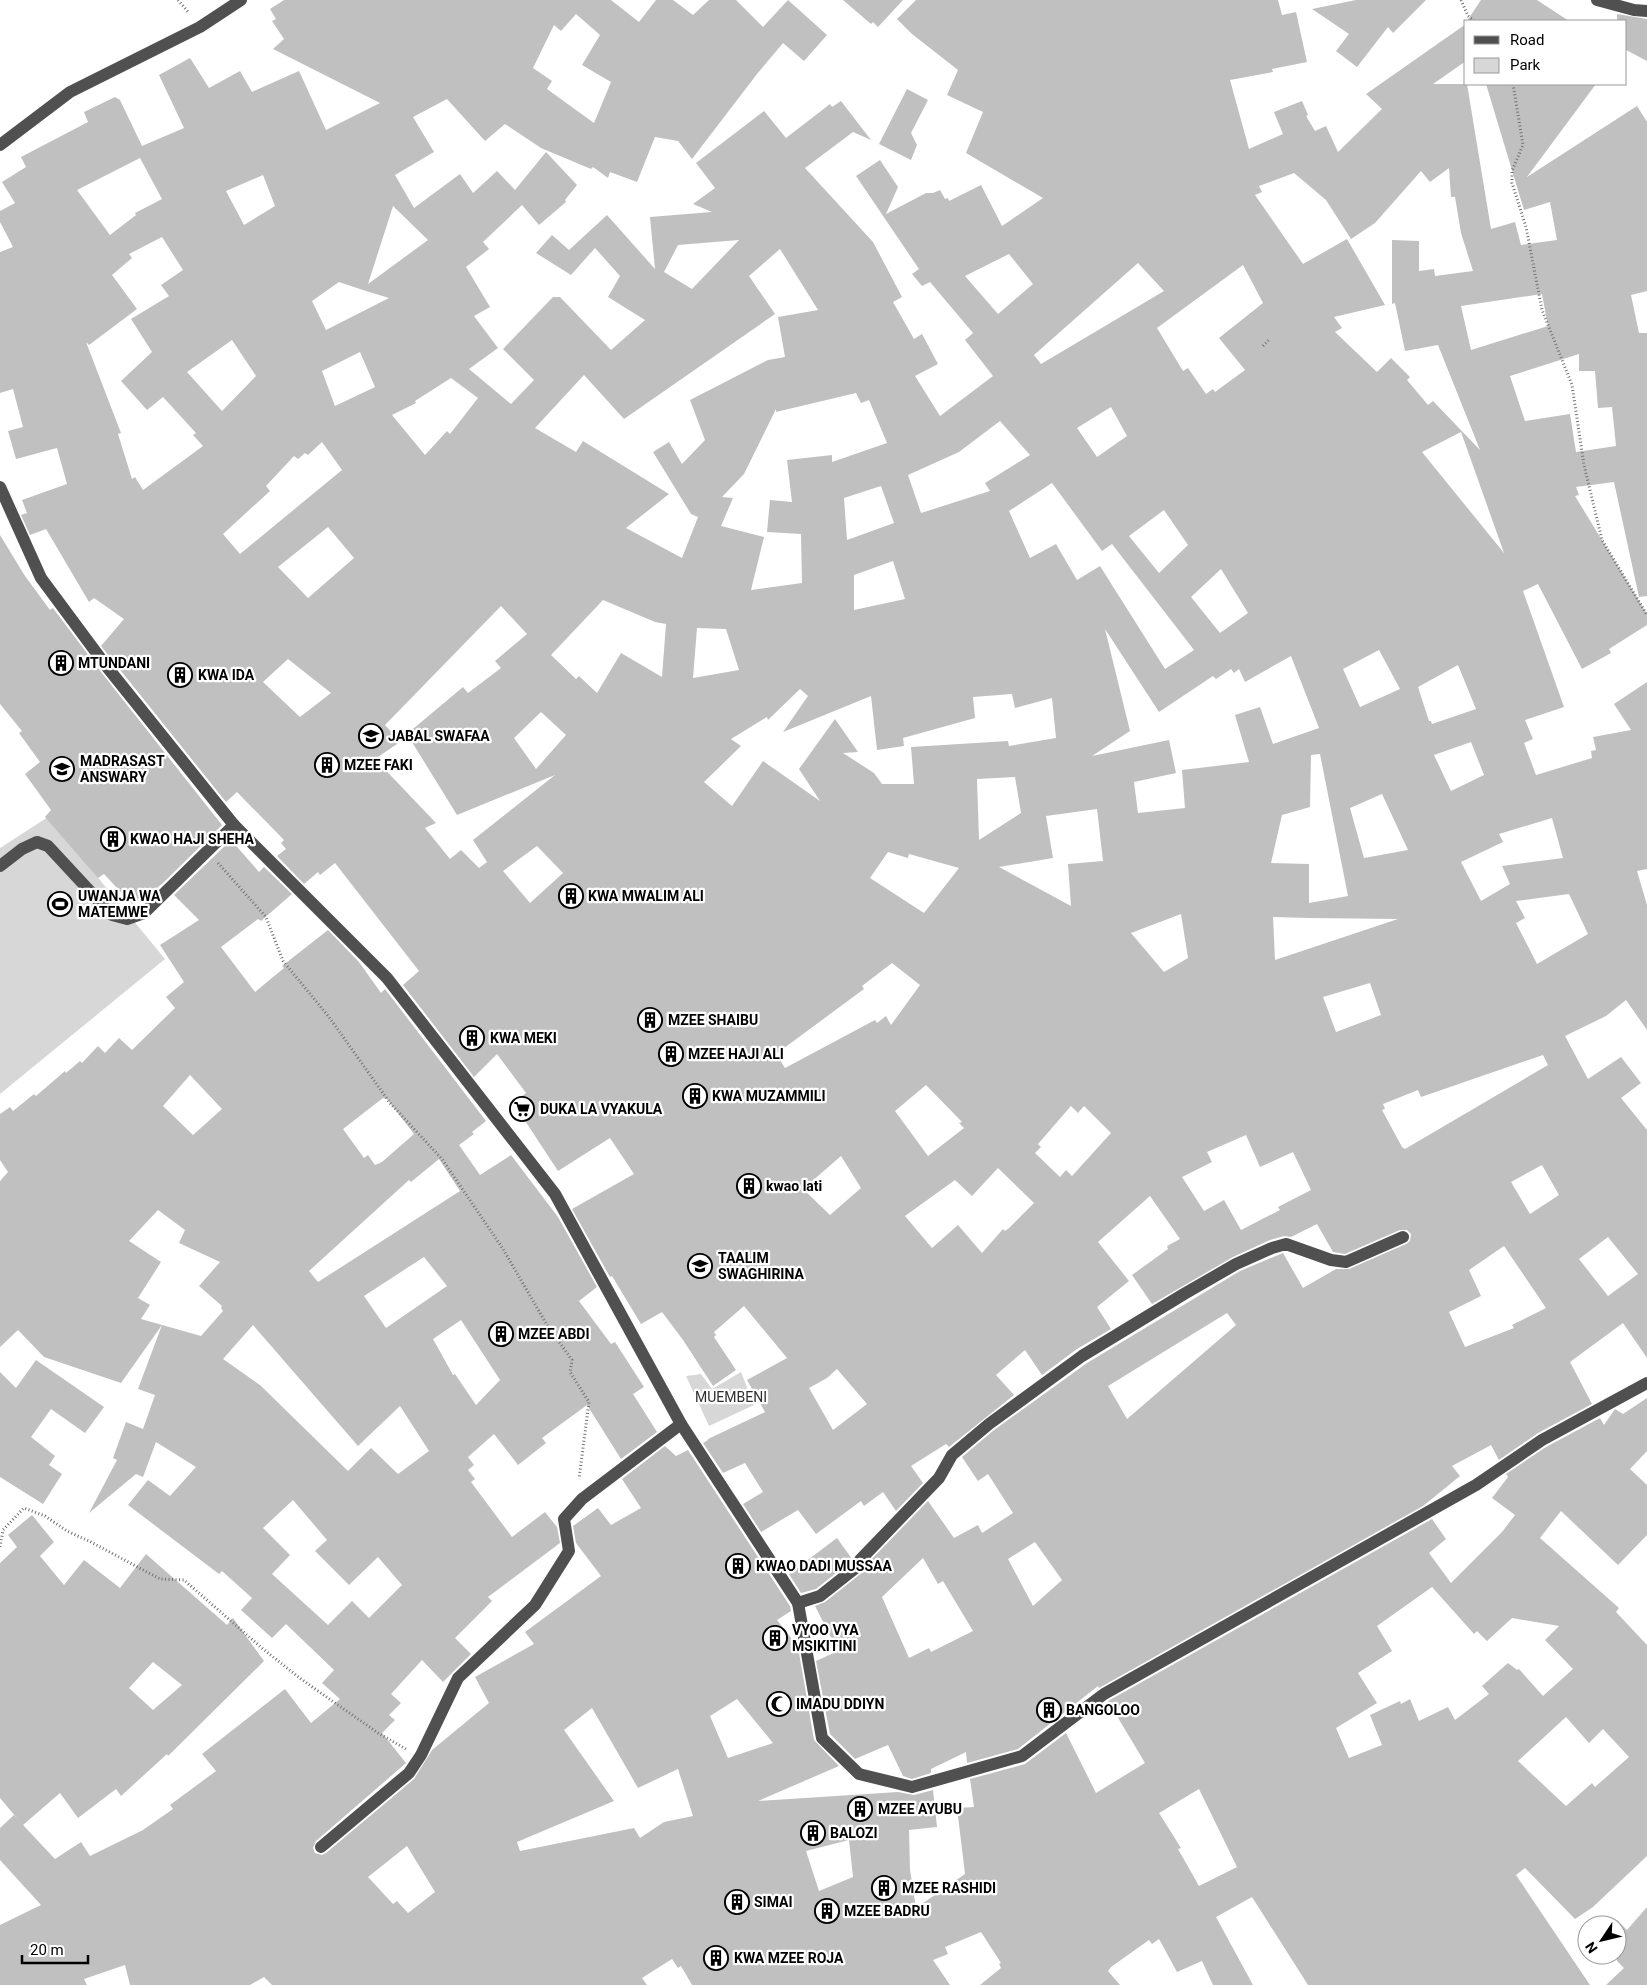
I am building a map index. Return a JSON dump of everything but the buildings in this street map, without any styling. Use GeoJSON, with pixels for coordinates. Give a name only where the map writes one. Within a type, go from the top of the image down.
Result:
{"type":"FeatureCollection","features":[{"type":"Feature","properties":{"kind":"street"},"geometry":{"type":"LineString","coordinates":[[0,144],[70,92],[200,27],[241,0]]}},
{"type":"Feature","properties":{"kind":"street"},"geometry":{"type":"LineString","coordinates":[[1597,0],[1634,10],[1647,11]]}},
{"type":"Feature","properties":{"kind":"street"},"geometry":{"type":"LineString","coordinates":[[0,487],[40,578],[107,667],[234,825],[387,978],[555,1194],[681,1424],[798,1603],[822,1738],[859,1774],[912,1788],[1022,1756],[1104,1694],[1476,1485],[1542,1440],[1647,1383]]}},
{"type":"Feature","properties":{"kind":"street"},"geometry":{"type":"LineString","coordinates":[[0,866],[22,849],[37,842],[48,846],[112,915],[127,919],[144,913],[234,825]]}},
{"type":"Feature","properties":{"kind":"street"},"geometry":{"type":"LineString","coordinates":[[798,1603],[820,1596],[858,1566],[860,1560],[939,1478],[952,1455],[988,1424],[1082,1356],[1175,1299],[1236,1264],[1286,1244],[1331,1260],[1346,1262],[1403,1237]]}},
{"type":"Feature","properties":{"kind":"street"},"geometry":{"type":"LineString","coordinates":[[321,1847],[409,1773],[420,1756],[458,1678],[535,1605],[569,1552],[564,1519],[582,1499],[681,1424]]}},
{"type":"Feature","properties":{"kind":"path"},"geometry":{"type":"LineString","coordinates":[[1461,0],[1468,16],[1473,20]]}},
{"type":"Feature","properties":{"kind":"path"},"geometry":{"type":"LineString","coordinates":[[1513,85],[1523,145],[1512,171],[1512,182],[1526,227],[1542,310],[1572,385],[1584,465],[1602,540],[1647,615]]}},
{"type":"Feature","properties":{"kind":"path"},"geometry":{"type":"LineString","coordinates":[[1263,346],[1269,340]]}},
{"type":"Feature","properties":{"kind":"path"},"geometry":{"type":"LineString","coordinates":[[208,849],[238,887],[266,917],[283,961],[329,1017],[390,1103],[442,1159],[503,1249],[547,1325],[572,1360],[570,1372],[589,1402],[582,1465],[572,1511]]}},
{"type":"Feature","properties":{"kind":"path"},"geometry":{"type":"LineString","coordinates":[[0,1547],[3,1530],[24,1508],[45,1516],[66,1531],[91,1542],[160,1579],[184,1580],[263,1649],[301,1679],[378,1733],[420,1756]]}},
{"type":"Feature","properties":{"kind":"green space","name":"UWANJA WA MATEMWE"},"geometry":{"type":"Polygon","coordinates":[[[48,817],[165,959],[0,1094],[0,848],[48,817]]]}},
{"type":"Feature","properties":{"kind":"green space","name":"MUEMBENI"},"geometry":{"type":"Polygon","coordinates":[[[741,1372],[754,1405],[709,1426],[686,1376],[701,1374],[712,1389],[741,1372]]]}},
{"type":"Feature","properties":{"kind":"place","name":"MTUNDANI"},"geometry":{"type":"Point","coordinates":[61,663]}},
{"type":"Feature","properties":{"kind":"place","name":"KWA IDA"},"geometry":{"type":"Point","coordinates":[180,675]}},
{"type":"Feature","properties":{"kind":"place","name":"JABAL SWAFAA"},"geometry":{"type":"Point","coordinates":[371,736]}},
{"type":"Feature","properties":{"kind":"place","name":"MZEE FAKI"},"geometry":{"type":"Point","coordinates":[327,765]}},
{"type":"Feature","properties":{"kind":"place","name":"MADRASAST ANSWARY"},"geometry":{"type":"Point","coordinates":[62,769]}},
{"type":"Feature","properties":{"kind":"place","name":"KWAO HAJI SHEHA"},"geometry":{"type":"Point","coordinates":[113,839]}},
{"type":"Feature","properties":{"kind":"place","name":"KWA MWALIM ALI"},"geometry":{"type":"Point","coordinates":[571,896]}},
{"type":"Feature","properties":{"kind":"place","name":"UWANJA WA MATEMWE"},"geometry":{"type":"Point","coordinates":[60,904]}},
{"type":"Feature","properties":{"kind":"place","name":"MZEE SHAIBU"},"geometry":{"type":"Point","coordinates":[650,1020]}},
{"type":"Feature","properties":{"kind":"place","name":"KWA MEKI"},"geometry":{"type":"Point","coordinates":[472,1038]}},
{"type":"Feature","properties":{"kind":"place","name":"MZEE HAJI ALI"},"geometry":{"type":"Point","coordinates":[671,1054]}},
{"type":"Feature","properties":{"kind":"place","name":"KWA MUZAMMILI"},"geometry":{"type":"Point","coordinates":[695,1096]}},
{"type":"Feature","properties":{"kind":"place","name":"DUKA LA VYAKULA"},"geometry":{"type":"Point","coordinates":[522,1109]}},
{"type":"Feature","properties":{"kind":"place","name":"kwao lati"},"geometry":{"type":"Point","coordinates":[749,1186]}},
{"type":"Feature","properties":{"kind":"place","name":"TAALIM SWAGHIRINA"},"geometry":{"type":"Point","coordinates":[700,1266]}},
{"type":"Feature","properties":{"kind":"place","name":"MZEE ABDI"},"geometry":{"type":"Point","coordinates":[501,1334]}},
{"type":"Feature","properties":{"kind":"place","name":"KWAO DADI MUSSAA"},"geometry":{"type":"Point","coordinates":[738,1566]}},
{"type":"Feature","properties":{"kind":"place","name":"VYOO VYA MSIKITINI"},"geometry":{"type":"Point","coordinates":[775,1638]}},
{"type":"Feature","properties":{"kind":"place","name":"IMADU DDIYN"},"geometry":{"type":"Point","coordinates":[779,1704]}},
{"type":"Feature","properties":{"kind":"place","name":"BANGOLOO"},"geometry":{"type":"Point","coordinates":[1049,1710]}},
{"type":"Feature","properties":{"kind":"place","name":"MZEE AYUBU"},"geometry":{"type":"Point","coordinates":[860,1809]}},
{"type":"Feature","properties":{"kind":"place","name":"BALOZI"},"geometry":{"type":"Point","coordinates":[813,1833]}},
{"type":"Feature","properties":{"kind":"place","name":"MZEE RASHIDI"},"geometry":{"type":"Point","coordinates":[884,1888]}},
{"type":"Feature","properties":{"kind":"place","name":"SIMAI"},"geometry":{"type":"Point","coordinates":[737,1902]}},
{"type":"Feature","properties":{"kind":"place","name":"MZEE BADRU"},"geometry":{"type":"Point","coordinates":[827,1911]}},
{"type":"Feature","properties":{"kind":"place","name":"KWA MZEE ROJA"},"geometry":{"type":"Point","coordinates":[716,1958]}}]}
